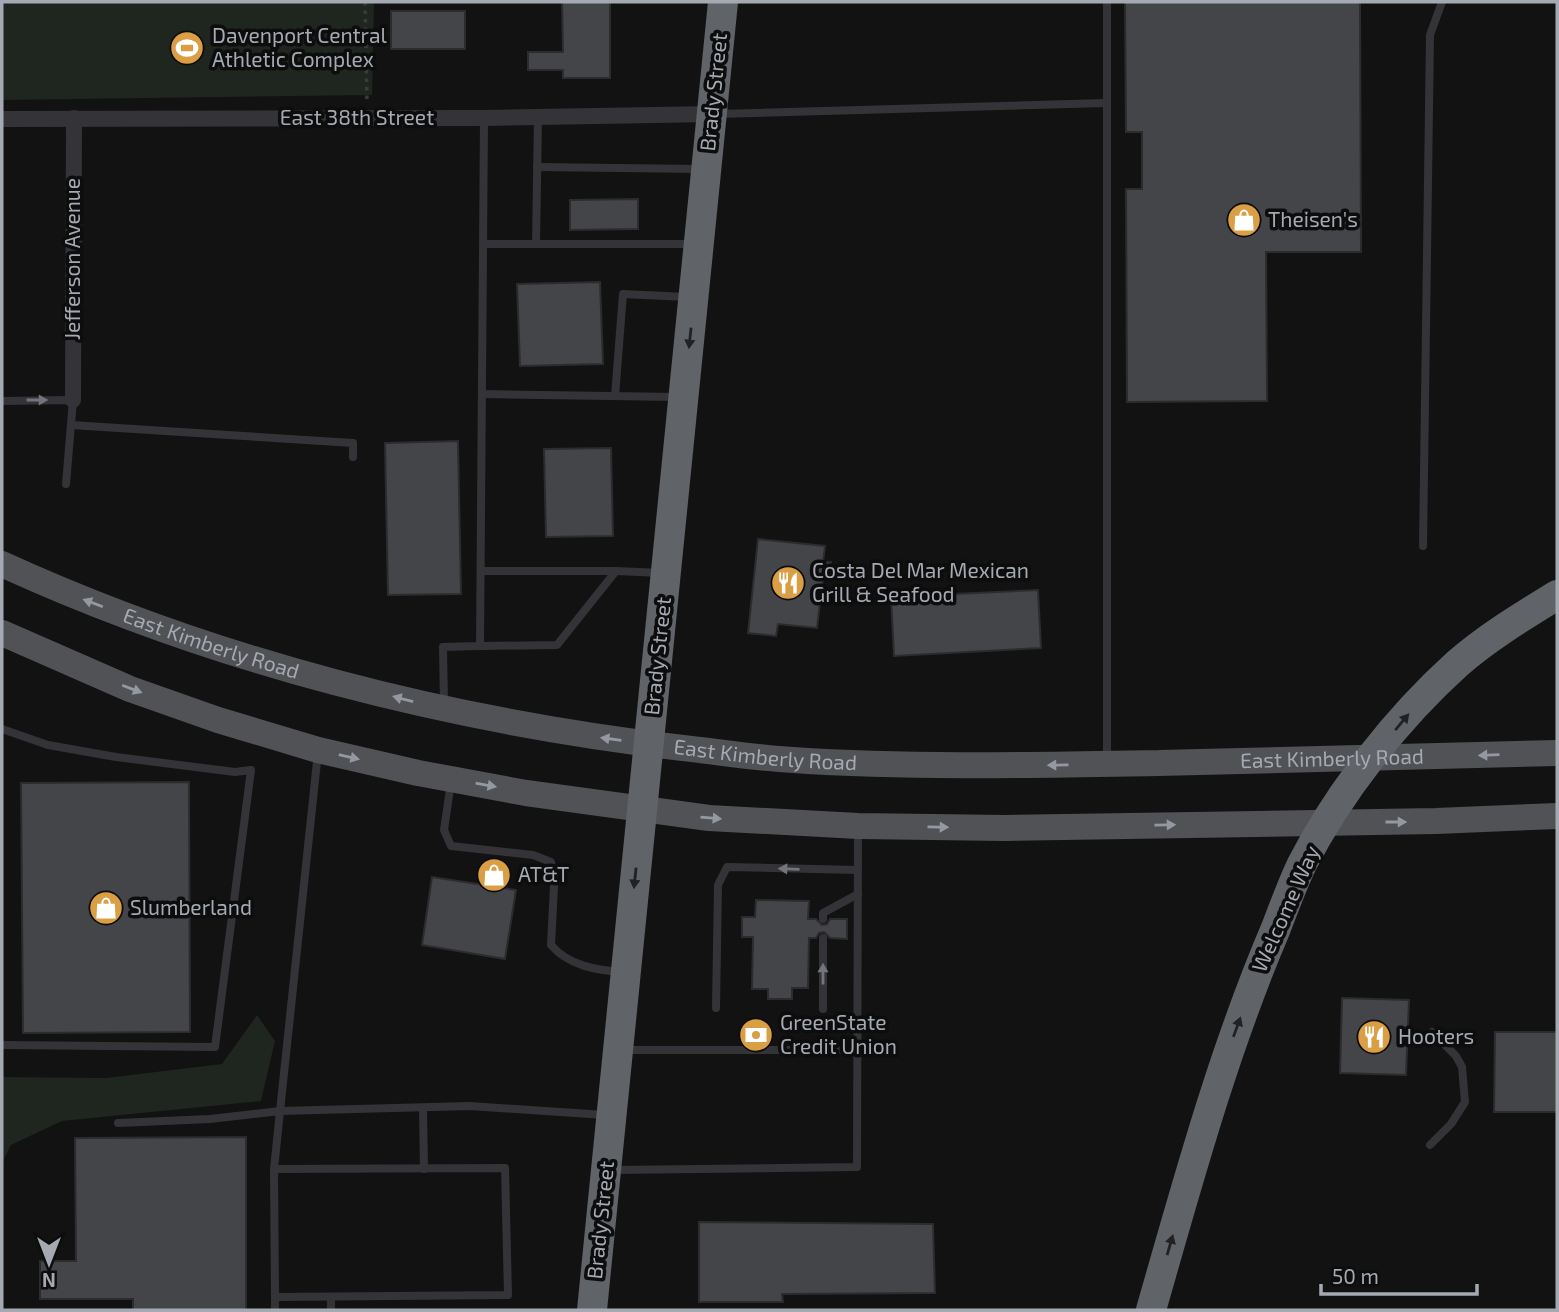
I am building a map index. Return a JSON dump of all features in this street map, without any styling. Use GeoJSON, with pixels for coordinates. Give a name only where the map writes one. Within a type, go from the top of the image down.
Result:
{"type":"FeatureCollection","features":[{"type":"Feature","properties":{"kind":"highway","name":"Brady Street"},"geometry":{"type":"LineString","coordinates":[[592,1310],[723,2]]}},
{"type":"Feature","properties":{"kind":"highway","name":"Welcome Way"},"geometry":{"type":"LineString","coordinates":[[1151,1310],[1225,1059],[1261,962],[1302,864],[1353,779],[1414,707],[1457,664],[1503,628],[1557,595]]}},
{"type":"Feature","properties":{"kind":"main road","name":"East Kimberly Road"},"geometry":{"type":"LineString","coordinates":[[2,564],[62,591],[244,656],[444,710],[543,729],[649,744],[793,760],[982,766],[1557,753]]}},
{"type":"Feature","properties":{"kind":"main road"},"geometry":{"type":"LineString","coordinates":[[3,637],[130,689],[218,720],[318,750],[451,779],[642,810],[709,818],[858,826],[1005,828],[1436,821],[1557,816]]}},
{"type":"Feature","properties":{"kind":"street","name":"East 38th Street"},"geometry":{"type":"LineString","coordinates":[[2,119],[484,118],[712,114]]}},
{"type":"Feature","properties":{"kind":"street","name":"Jefferson Avenue"},"geometry":{"type":"LineString","coordinates":[[73,400],[74,118]]}},
{"type":"Feature","properties":{"kind":"lane"},"geometry":{"type":"LineString","coordinates":[[1107,2],[1107,764]]}},
{"type":"Feature","properties":{"kind":"lane"},"geometry":{"type":"LineString","coordinates":[[1423,546],[1430,35],[1441,2]]}},
{"type":"Feature","properties":{"kind":"lane"},"geometry":{"type":"LineString","coordinates":[[712,114],[1106,103]]}},
{"type":"Feature","properties":{"kind":"lane"},"geometry":{"type":"LineString","coordinates":[[537,244],[538,117]]}},
{"type":"Feature","properties":{"kind":"lane"},"geometry":{"type":"LineString","coordinates":[[480,646],[484,118]]}},
{"type":"Feature","properties":{"kind":"lane"},"geometry":{"type":"LineString","coordinates":[[537,167],[706,169]]}},
{"type":"Feature","properties":{"kind":"lane"},"geometry":{"type":"LineString","coordinates":[[484,244],[699,244]]}},
{"type":"Feature","properties":{"kind":"lane"},"geometry":{"type":"LineString","coordinates":[[615,396],[623,295],[694,298]]}},
{"type":"Feature","properties":{"kind":"lane"},"geometry":{"type":"LineString","coordinates":[[483,394],[684,397]]}},
{"type":"Feature","properties":{"kind":"lane"},"geometry":{"type":"LineString","coordinates":[[2,401],[73,400],[66,484]]}},
{"type":"Feature","properties":{"kind":"lane"},"geometry":{"type":"LineString","coordinates":[[71,425],[353,443],[353,457]]}},
{"type":"Feature","properties":{"kind":"lane"},"geometry":{"type":"LineString","coordinates":[[482,571],[667,573]]}},
{"type":"Feature","properties":{"kind":"lane"},"geometry":{"type":"LineString","coordinates":[[444,710],[443,647],[557,645],[616,572]]}},
{"type":"Feature","properties":{"kind":"lane"},"geometry":{"type":"LineString","coordinates":[[2,729],[48,745],[116,757],[235,772],[251,770],[215,1047],[2,1045]]}},
{"type":"Feature","properties":{"kind":"lane"},"geometry":{"type":"LineString","coordinates":[[275,1310],[274,1169],[318,750]]}},
{"type":"Feature","properties":{"kind":"lane"},"geometry":{"type":"LineString","coordinates":[[451,779],[444,830],[451,846],[533,855],[551,862],[554,886],[551,946],[560,956],[594,970],[626,972]]}},
{"type":"Feature","properties":{"kind":"lane"},"geometry":{"type":"LineString","coordinates":[[606,1170],[857,1167],[858,826]]}},
{"type":"Feature","properties":{"kind":"lane"},"geometry":{"type":"LineString","coordinates":[[716,1008],[718,885],[727,867],[858,870]]}},
{"type":"Feature","properties":{"kind":"lane"},"geometry":{"type":"LineString","coordinates":[[823,919],[823,913],[858,894]]}},
{"type":"Feature","properties":{"kind":"lane"},"geometry":{"type":"LineString","coordinates":[[823,938],[823,1009]]}},
{"type":"Feature","properties":{"kind":"lane"},"geometry":{"type":"LineString","coordinates":[[1430,1145],[1451,1124],[1465,1102],[1462,1067],[1456,1056],[1432,1032]]}},
{"type":"Feature","properties":{"kind":"lane"},"geometry":{"type":"LineString","coordinates":[[618,1050],[856,1050]]}},
{"type":"Feature","properties":{"kind":"lane"},"geometry":{"type":"LineString","coordinates":[[117,1123],[210,1119],[280,1111],[470,1106],[612,1116]]}},
{"type":"Feature","properties":{"kind":"lane"},"geometry":{"type":"LineString","coordinates":[[424,1108],[425,1169]]}},
{"type":"Feature","properties":{"kind":"lane"},"geometry":{"type":"LineString","coordinates":[[274,1169],[505,1168],[508,1296],[275,1297]]}},
{"type":"Feature","properties":{"kind":"lane"},"geometry":{"type":"LineString","coordinates":[[331,1297],[331,1310]]}},
{"type":"Feature","properties":{"kind":"path"},"geometry":{"type":"LineString","coordinates":[[365,2],[367,118]]}},
{"type":"Feature","properties":{"kind":"shaded area","name":"Davenport Central Athletic Complex"},"geometry":{"type":"Polygon","coordinates":[[[2,2],[374,2],[372,95],[2,100],[2,2]]]}},
{"type":"Feature","properties":{"kind":"shaded area"},"geometry":{"type":"Polygon","coordinates":[[[257,1015],[275,1041],[261,1101],[62,1121],[11,1145],[2,1163],[2,1077],[106,1078],[222,1064],[257,1015]]]}},
{"type":"Feature","properties":{"kind":"building"},"geometry":{"type":"Polygon","coordinates":[[[562,2],[610,2],[610,78],[563,78],[563,70],[528,70],[528,52],[563,52],[562,2]]]}},
{"type":"Feature","properties":{"kind":"building","name":"Theisen's"},"geometry":{"type":"Polygon","coordinates":[[[1125,2],[1360,2],[1361,252],[1266,252],[1267,401],[1127,402],[1126,189],[1142,189],[1142,132],[1126,132],[1125,2]]]}},
{"type":"Feature","properties":{"kind":"building"},"geometry":{"type":"Polygon","coordinates":[[[391,11],[465,11],[465,49],[391,49],[391,11]]]}},
{"type":"Feature","properties":{"kind":"building"},"geometry":{"type":"Polygon","coordinates":[[[638,199],[638,229],[570,230],[570,200],[638,199]]]}},
{"type":"Feature","properties":{"kind":"building"},"geometry":{"type":"Polygon","coordinates":[[[600,282],[603,364],[520,366],[517,284],[600,282]]]}},
{"type":"Feature","properties":{"kind":"building"},"geometry":{"type":"Polygon","coordinates":[[[458,441],[461,594],[388,595],[385,443],[458,441]]]}},
{"type":"Feature","properties":{"kind":"building"},"geometry":{"type":"Polygon","coordinates":[[[611,448],[613,536],[546,537],[544,449],[611,448]]]}},
{"type":"Feature","properties":{"kind":"building","name":"Costa Del Mar Mexican Grill & Seafood"},"geometry":{"type":"Polygon","coordinates":[[[758,539],[825,546],[823,562],[831,562],[829,578],[823,578],[817,628],[778,624],[776,636],[748,633],[758,539]]]}},
{"type":"Feature","properties":{"kind":"building"},"geometry":{"type":"Polygon","coordinates":[[[1038,590],[1041,648],[894,656],[891,597],[1038,590]]]}},
{"type":"Feature","properties":{"kind":"building","name":"Slumberland"},"geometry":{"type":"Polygon","coordinates":[[[189,782],[190,1032],[23,1033],[21,783],[189,782]]]}},
{"type":"Feature","properties":{"kind":"building"},"geometry":{"type":"Polygon","coordinates":[[[432,877],[516,890],[505,959],[422,945],[432,877]]]}},
{"type":"Feature","properties":{"kind":"building"},"geometry":{"type":"Polygon","coordinates":[[[756,900],[809,901],[808,919],[816,919],[822,925],[827,924],[830,919],[847,919],[847,939],[830,938],[824,932],[819,933],[816,938],[809,938],[808,988],[792,988],[792,999],[768,999],[768,989],[752,989],[753,937],[742,937],[742,917],[755,917],[756,900]]]}},
{"type":"Feature","properties":{"kind":"building","name":"Hooters"},"geometry":{"type":"Polygon","coordinates":[[[1342,998],[1409,1000],[1406,1075],[1340,1073],[1342,998]]]}},
{"type":"Feature","properties":{"kind":"building"},"geometry":{"type":"Polygon","coordinates":[[[1495,1032],[1557,1032],[1557,1112],[1494,1112],[1495,1032]]]}},
{"type":"Feature","properties":{"kind":"building"},"geometry":{"type":"Polygon","coordinates":[[[246,1137],[246,1310],[133,1310],[133,1299],[40,1299],[40,1261],[76,1261],[75,1138],[246,1137]]]}},
{"type":"Feature","properties":{"kind":"building"},"geometry":{"type":"Polygon","coordinates":[[[699,1222],[933,1224],[935,1293],[782,1294],[783,1302],[699,1302],[699,1222]]]}},
{"type":"Feature","properties":{"kind":"place","name":"Davenport Central Athletic Complex"},"geometry":{"type":"Point","coordinates":[187,48]}},
{"type":"Feature","properties":{"kind":"place","name":"Theisen's"},"geometry":{"type":"Point","coordinates":[1244,220]}},
{"type":"Feature","properties":{"kind":"place","name":"Costa Del Mar Mexican Grill & Seafood"},"geometry":{"type":"Point","coordinates":[788,583]}},
{"type":"Feature","properties":{"kind":"place","name":"AT&T"},"geometry":{"type":"Point","coordinates":[494,875]}},
{"type":"Feature","properties":{"kind":"place","name":"Slumberland"},"geometry":{"type":"Point","coordinates":[106,908]}},
{"type":"Feature","properties":{"kind":"place","name":"GreenState Credit Union"},"geometry":{"type":"Point","coordinates":[756,1035]}},
{"type":"Feature","properties":{"kind":"place","name":"Hooters"},"geometry":{"type":"Point","coordinates":[1374,1037]}}]}
